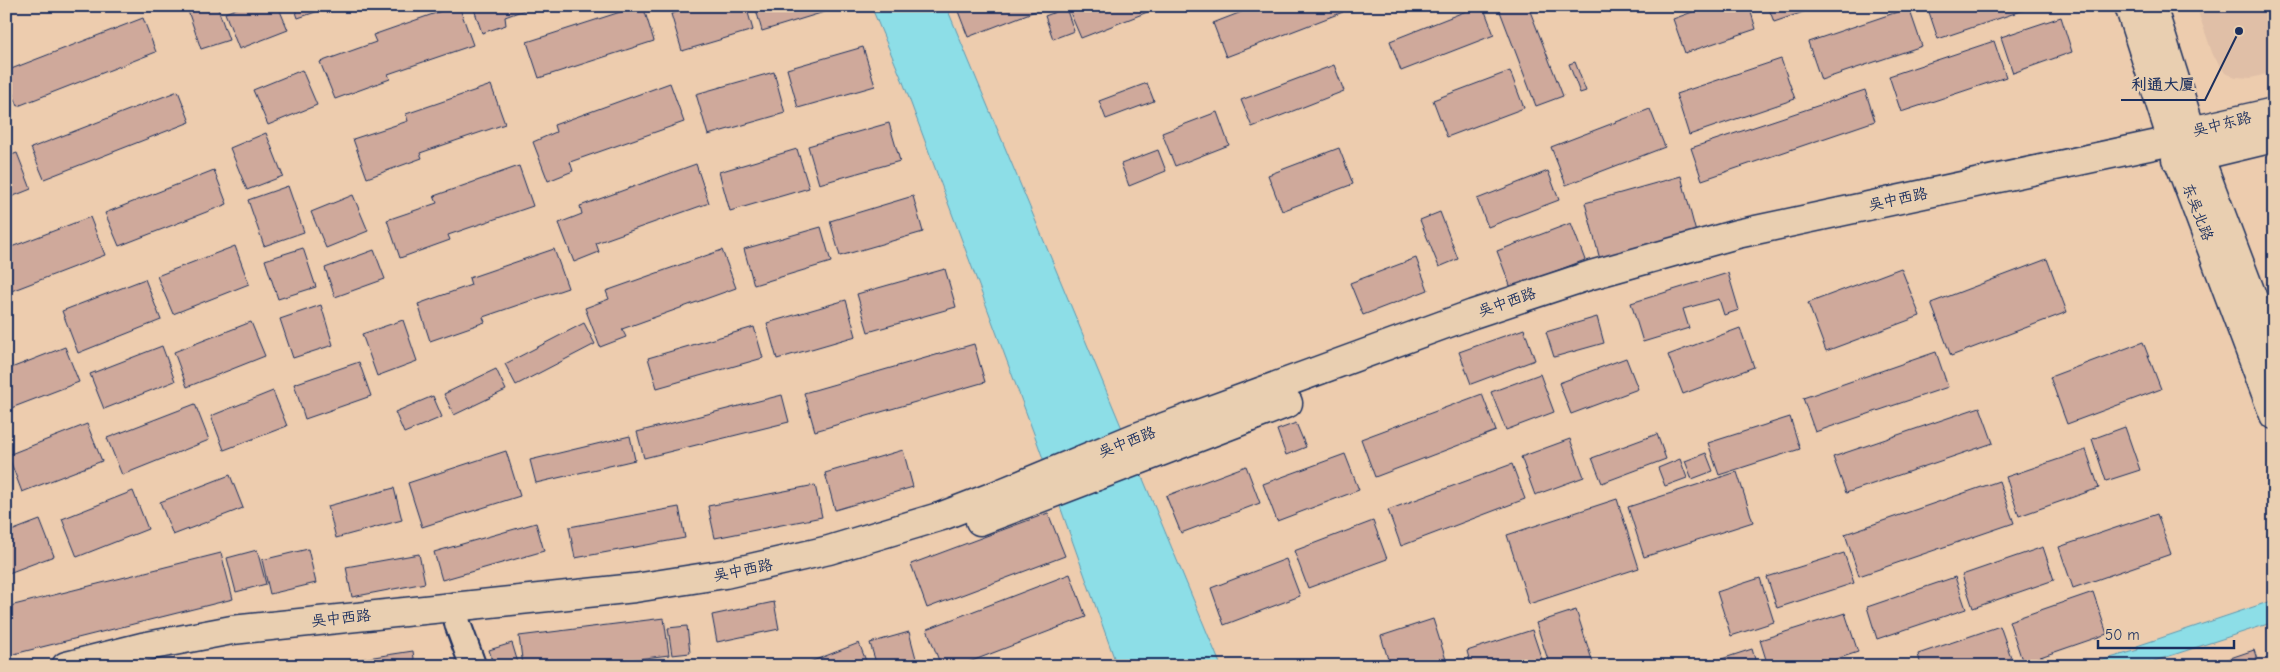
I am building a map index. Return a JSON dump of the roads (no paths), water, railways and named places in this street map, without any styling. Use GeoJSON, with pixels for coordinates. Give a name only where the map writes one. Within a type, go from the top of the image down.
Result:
{"type":"FeatureCollection","features":[{"type":"Feature","properties":{"kind":"main road","name":"东吴北路"},"geometry":{"type":"LineString","coordinates":[[2129,6],[2185,147],[2274,354]]}},
{"type":"Feature","properties":{"kind":"main road","name":"东吴北路"},"geometry":{"type":"LineString","coordinates":[[2152,6],[2185,147],[2274,415]]}},
{"type":"Feature","properties":{"kind":"main road","name":"吴中东路"},"geometry":{"type":"LineString","coordinates":[[2185,147],[2274,112]]}},
{"type":"Feature","properties":{"kind":"main road","name":"吴中东路"},"geometry":{"type":"LineString","coordinates":[[2185,147],[2274,138]]}},
{"type":"Feature","properties":{"kind":"main road","name":"吴中西路"},"geometry":{"type":"LineString","coordinates":[[144,666],[456,615],[692,580],[782,562],[868,540],[994,496],[1037,489],[1473,314],[1651,256],[1737,234],[2185,147]]}},
{"type":"Feature","properties":{"kind":"main road","name":"吴中西路"},"geometry":{"type":"LineString","coordinates":[[66,666],[142,647],[202,635],[456,615]]}},
{"type":"Feature","properties":{"kind":"street"},"geometry":{"type":"LineString","coordinates":[[456,615],[473,666]]}},
{"type":"Feature","properties":{"kind":"water"},"geometry":{"type":"Polygon","coordinates":[[[871,6],[946,6],[1221,666],[1117,666],[1036,439],[903,82],[871,6]]]}},
{"type":"Feature","properties":{"kind":"water"},"geometry":{"type":"Polygon","coordinates":[[[2274,600],[2274,622],[2139,666],[2082,666],[2138,650],[2137,646],[2274,600]]]}},
{"type":"Feature","properties":{"kind":"place","name":"利通大厦"},"geometry":{"type":"Point","coordinates":[2239,31]}}]}
